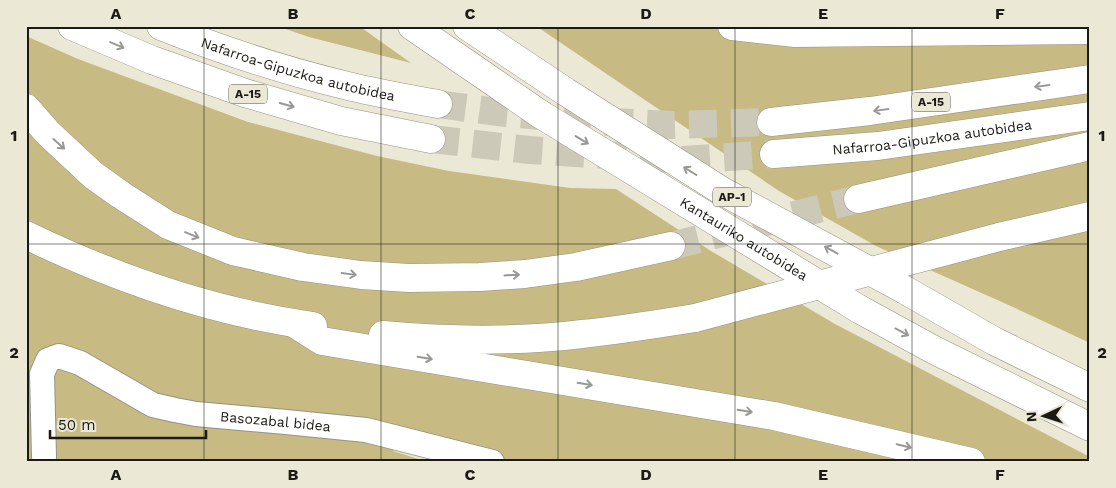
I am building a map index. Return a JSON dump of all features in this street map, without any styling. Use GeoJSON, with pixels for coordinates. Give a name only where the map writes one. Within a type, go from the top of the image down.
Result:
{"type":"FeatureCollection","features":[{"type":"Feature","properties":{"kind":"highway","name":"A-15"},"geometry":{"type":"LineString","coordinates":[[72,26],[152,60],[245,93],[341,121],[431,139]]}},
{"type":"Feature","properties":{"kind":"highway","name":"Nafarroa-Gipuzkoa autobidea"},"geometry":{"type":"LineString","coordinates":[[162,26],[192,39],[274,66],[345,86],[438,104]]}},
{"type":"Feature","properties":{"kind":"highway","name":"Kantauriko autobidea"},"geometry":{"type":"LineString","coordinates":[[412,26],[540,114],[859,309],[934,350],[1090,427]]}},
{"type":"Feature","properties":{"kind":"highway","name":"AP-1"},"geometry":{"type":"LineString","coordinates":[[467,26],[566,92],[722,191],[905,290],[994,341],[1090,388]]}},
{"type":"Feature","properties":{"kind":"highway"},"geometry":{"type":"LineString","coordinates":[[732,26],[795,33],[1090,30]]}},
{"type":"Feature","properties":{"kind":"highway","name":"A-15"},"geometry":{"type":"LineString","coordinates":[[771,122],[870,111],[1090,79]]}},
{"type":"Feature","properties":{"kind":"highway"},"geometry":{"type":"LineString","coordinates":[[26,108],[48,134],[94,174],[121,195],[168,224],[233,251],[294,265],[361,275],[409,278],[480,277],[525,274],[576,266],[670,246]]}},
{"type":"Feature","properties":{"kind":"highway","name":"Nafarroa-Gipuzkoa autobidea"},"geometry":{"type":"LineString","coordinates":[[774,154],[878,146],[1090,116]]}},
{"type":"Feature","properties":{"kind":"highway"},"geometry":{"type":"LineString","coordinates":[[858,199],[1090,146]]}},
{"type":"Feature","properties":{"kind":"highway"},"geometry":{"type":"LineString","coordinates":[[26,235],[102,269],[149,286],[246,314],[295,324],[406,337],[521,339],[580,335],[695,318],[1090,216]]}},
{"type":"Feature","properties":{"kind":"highway"},"geometry":{"type":"LineString","coordinates":[[295,324],[322,341],[774,416],[971,462]]}},
{"type":"Feature","properties":{"kind":"street","name":"Basozabal bidea"},"geometry":{"type":"LineString","coordinates":[[44,457],[42,374],[48,360],[60,356],[80,363],[154,405],[196,414],[366,430],[492,462]]}},
{"type":"Feature","properties":{"kind":"shaded area"},"geometry":{"type":"Polygon","coordinates":[[[277,26],[359,26],[411,63],[309,37],[277,26]]]}},
{"type":"Feature","properties":{"kind":"shaded area"},"geometry":{"type":"Polygon","coordinates":[[[536,26],[1090,26],[1090,343],[876,246],[779,191],[536,26]]]}},
{"type":"Feature","properties":{"kind":"shaded area"},"geometry":{"type":"Polygon","coordinates":[[[26,36],[78,59],[248,122],[377,156],[449,171],[570,188],[616,189],[711,251],[835,324],[1090,457],[1090,462],[508,462],[462,446],[400,433],[393,451],[428,462],[26,462],[26,36]]]}},
{"type":"Feature","properties":{"kind":"tunnel"},"geometry":{"type":"LineString","coordinates":[[438,104],[497,112],[593,121],[671,125],[771,122]]}},
{"type":"Feature","properties":{"kind":"tunnel"},"geometry":{"type":"LineString","coordinates":[[431,139],[529,150],[682,160],[774,154]]}},
{"type":"Feature","properties":{"kind":"tunnel"},"geometry":{"type":"LineString","coordinates":[[671,246],[858,199]]}}]}
